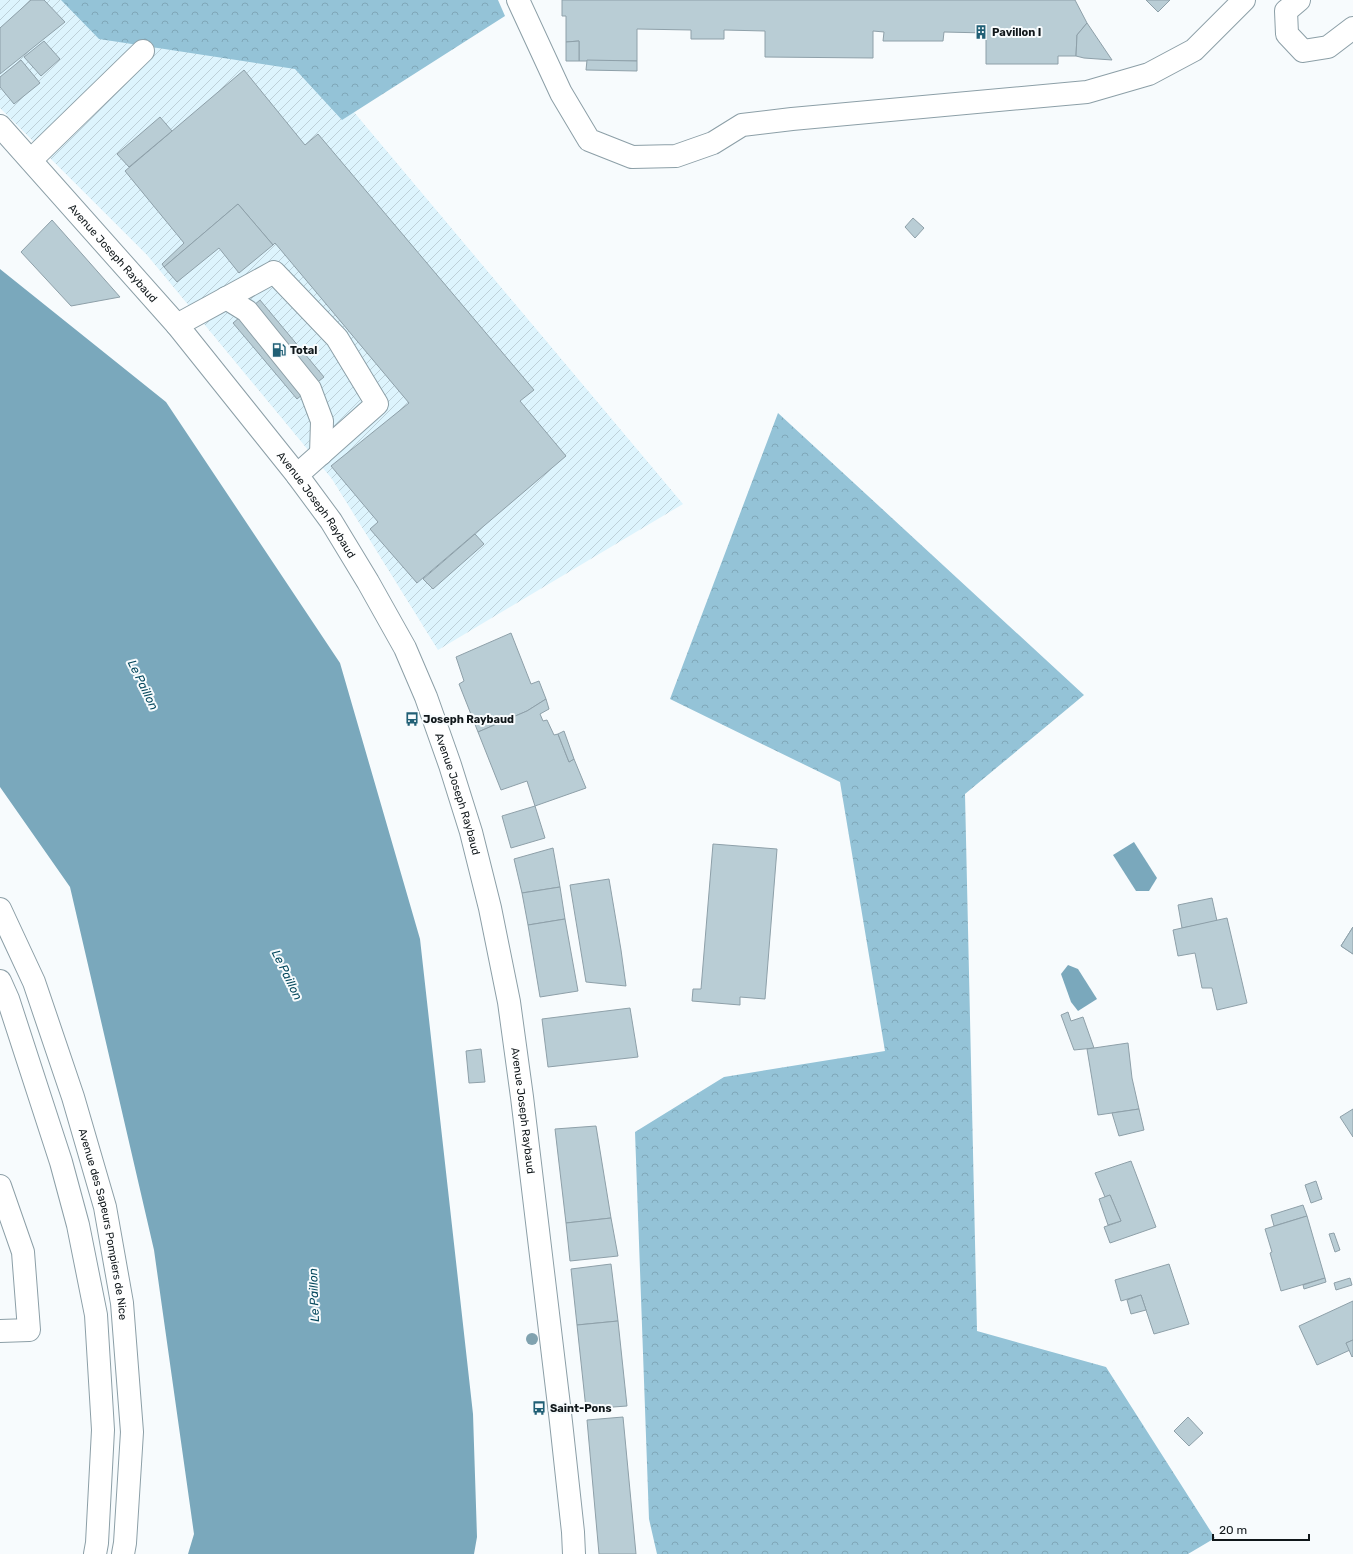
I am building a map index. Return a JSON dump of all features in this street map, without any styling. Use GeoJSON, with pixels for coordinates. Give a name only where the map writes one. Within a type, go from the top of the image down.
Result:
{"type":"FeatureCollection","features":[{"type":"Feature","properties":{"kind":"main road"},"geometry":{"type":"LineString","coordinates":[[518,0],[561,93],[589,140],[632,157],[676,156],[713,143],[742,126],[792,119],[1087,92],[1149,74],[1194,50],[1244,0]]}},
{"type":"Feature","properties":{"kind":"main road"},"geometry":{"type":"LineString","coordinates":[[1299,0],[1286,11],[1288,34],[1303,51],[1328,48],[1353,28]]}},
{"type":"Feature","properties":{"kind":"main road"},"geometry":{"type":"LineString","coordinates":[[30,160],[143,51]]}},
{"type":"Feature","properties":{"kind":"main road","name":"Avenue Joseph Raybaud"},"geometry":{"type":"LineString","coordinates":[[0,126],[177,325],[297,475],[331,521],[368,582],[405,648],[426,697],[450,765],[471,832],[490,908],[510,1010],[560,1408],[574,1554]]}},
{"type":"Feature","properties":{"kind":"main road"},"geometry":{"type":"LineString","coordinates":[[177,325],[274,272],[336,338],[377,404],[297,475]]}},
{"type":"Feature","properties":{"kind":"main road"},"geometry":{"type":"LineString","coordinates":[[226,298],[247,311],[310,388],[322,421],[321,454]]}},
{"type":"Feature","properties":{"kind":"main road","name":"Avenue des Sapeurs Pompiers de Nice"},"geometry":{"type":"LineString","coordinates":[[0,909],[34,982],[73,1097],[104,1207],[122,1303],[132,1432],[123,1554]]}},
{"type":"Feature","properties":{"kind":"main road"},"geometry":{"type":"LineString","coordinates":[[0,981],[8,999],[61,1162],[78,1225],[96,1315],[103,1430],[97,1543],[94,1554]]}},
{"type":"Feature","properties":{"kind":"main road"},"geometry":{"type":"LineString","coordinates":[[0,1186],[22,1252],[29,1330],[0,1331]]}},
{"type":"Feature","properties":{"kind":"shaded area"},"geometry":{"type":"Polygon","coordinates":[[[0,0],[274,0],[301,49],[683,504],[438,650],[332,479],[147,255],[0,108],[0,0]]]}},
{"type":"Feature","properties":{"kind":"green space"},"geometry":{"type":"Polygon","coordinates":[[[61,0],[498,0],[505,16],[342,120],[295,69],[99,39],[61,0]]]}},
{"type":"Feature","properties":{"kind":"green space"},"geometry":{"type":"Polygon","coordinates":[[[778,413],[1084,695],[965,794],[977,1331],[1106,1367],[1215,1538],[1188,1554],[657,1554],[649,1519],[635,1132],[724,1077],[885,1051],[840,782],[670,699],[778,413]]]}},
{"type":"Feature","properties":{"kind":"water","name":"Le Paillon"},"geometry":{"type":"Polygon","coordinates":[[[0,269],[166,402],[340,663],[420,939],[473,1414],[477,1537],[474,1554],[188,1554],[194,1534],[154,1250],[70,887],[0,787],[0,269]]]}},
{"type":"Feature","properties":{"kind":"water"},"geometry":{"type":"Polygon","coordinates":[[[1134,842],[1157,878],[1149,891],[1136,891],[1113,855],[1134,842]]]}},
{"type":"Feature","properties":{"kind":"water"},"geometry":{"type":"Polygon","coordinates":[[[1068,965],[1078,969],[1097,999],[1078,1011],[1071,1002],[1061,974],[1068,965]]]}},
{"type":"Feature","properties":{"kind":"building"},"geometry":{"type":"Polygon","coordinates":[[[31,0],[44,0],[65,22],[0,74],[0,28],[31,0]]]}},
{"type":"Feature","properties":{"kind":"building","name":"Pavillon I"},"geometry":{"type":"Polygon","coordinates":[[[562,0],[1075,0],[1087,23],[1077,35],[1076,56],[1058,56],[1058,64],[986,64],[986,33],[944,32],[943,41],[883,41],[884,32],[873,31],[873,58],[765,57],[765,31],[724,30],[724,39],[691,39],[691,30],[637,29],[637,61],[579,61],[579,41],[566,42],[566,16],[562,16],[562,0]]]}},
{"type":"Feature","properties":{"kind":"building"},"geometry":{"type":"Polygon","coordinates":[[[1146,0],[1170,0],[1158,12],[1146,0]]]}},
{"type":"Feature","properties":{"kind":"building"},"geometry":{"type":"Polygon","coordinates":[[[1087,23],[1112,60],[1076,56],[1077,35],[1087,23]]]}},
{"type":"Feature","properties":{"kind":"building"},"geometry":{"type":"Polygon","coordinates":[[[44,41],[60,59],[41,76],[24,57],[44,41]]]}},
{"type":"Feature","properties":{"kind":"building"},"geometry":{"type":"Polygon","coordinates":[[[579,41],[579,61],[566,61],[566,42],[579,41]]]}},
{"type":"Feature","properties":{"kind":"building"},"geometry":{"type":"Polygon","coordinates":[[[21,60],[40,83],[14,104],[0,87],[0,77],[21,60]]]}},
{"type":"Feature","properties":{"kind":"building"},"geometry":{"type":"Polygon","coordinates":[[[587,60],[637,61],[637,71],[586,70],[587,60]]]}},
{"type":"Feature","properties":{"kind":"building"},"geometry":{"type":"Polygon","coordinates":[[[244,70],[305,145],[318,134],[534,390],[520,401],[566,456],[417,583],[370,529],[378,522],[331,466],[409,403],[275,243],[273,245],[238,204],[164,267],[162,264],[184,243],[125,171],[244,70]]]}},
{"type":"Feature","properties":{"kind":"building"},"geometry":{"type":"Polygon","coordinates":[[[160,117],[172,131],[129,167],[117,154],[160,117]]]}},
{"type":"Feature","properties":{"kind":"building"},"geometry":{"type":"Polygon","coordinates":[[[238,204],[273,245],[239,273],[219,248],[177,282],[164,267],[238,204]]]}},
{"type":"Feature","properties":{"kind":"building"},"geometry":{"type":"Polygon","coordinates":[[[913,218],[924,228],[915,238],[905,227],[913,218]]]}},
{"type":"Feature","properties":{"kind":"building"},"geometry":{"type":"Polygon","coordinates":[[[52,220],[120,297],[71,306],[21,252],[52,220]]]}},
{"type":"Feature","properties":{"kind":"building","name":"Total"},"geometry":{"type":"Polygon","coordinates":[[[260,300],[324,377],[297,399],[233,323],[260,300]]]}},
{"type":"Feature","properties":{"kind":"building"},"geometry":{"type":"Polygon","coordinates":[[[475,534],[484,544],[433,589],[423,579],[475,534]]]}},
{"type":"Feature","properties":{"kind":"building"},"geometry":{"type":"Polygon","coordinates":[[[511,633],[531,684],[539,681],[546,699],[527,711],[478,732],[459,684],[464,681],[456,657],[511,633]]]}},
{"type":"Feature","properties":{"kind":"building"},"geometry":{"type":"Polygon","coordinates":[[[546,699],[549,709],[540,714],[543,721],[547,720],[554,735],[558,734],[569,762],[574,759],[586,788],[535,806],[527,781],[501,790],[478,732],[527,711],[546,699]]]}},
{"type":"Feature","properties":{"kind":"building"},"geometry":{"type":"Polygon","coordinates":[[[564,731],[574,759],[569,762],[558,734],[564,731]]]}},
{"type":"Feature","properties":{"kind":"building"},"geometry":{"type":"Polygon","coordinates":[[[535,806],[545,838],[511,848],[502,816],[535,806]]]}},
{"type":"Feature","properties":{"kind":"building"},"geometry":{"type":"Polygon","coordinates":[[[713,844],[777,849],[765,999],[740,997],[740,1005],[692,1001],[693,989],[701,989],[713,844]]]}},
{"type":"Feature","properties":{"kind":"building"},"geometry":{"type":"Polygon","coordinates":[[[553,848],[560,887],[522,893],[514,859],[553,848]]]}},
{"type":"Feature","properties":{"kind":"building"},"geometry":{"type":"Polygon","coordinates":[[[609,879],[626,986],[586,982],[570,885],[609,879]]]}},
{"type":"Feature","properties":{"kind":"building"},"geometry":{"type":"Polygon","coordinates":[[[560,887],[565,919],[528,925],[522,893],[560,887]]]}},
{"type":"Feature","properties":{"kind":"building"},"geometry":{"type":"Polygon","coordinates":[[[1212,898],[1217,921],[1182,928],[1178,905],[1212,898]]]}},
{"type":"Feature","properties":{"kind":"building"},"geometry":{"type":"Polygon","coordinates":[[[1227,918],[1247,1003],[1217,1010],[1212,988],[1202,988],[1195,953],[1178,956],[1173,930],[1227,918]]]}},
{"type":"Feature","properties":{"kind":"building"},"geometry":{"type":"Polygon","coordinates":[[[565,919],[578,991],[540,997],[528,925],[565,919]]]}},
{"type":"Feature","properties":{"kind":"building"},"geometry":{"type":"Polygon","coordinates":[[[1353,927],[1353,954],[1341,946],[1353,927]]]}},
{"type":"Feature","properties":{"kind":"building"},"geometry":{"type":"Polygon","coordinates":[[[1353,927],[1353,954],[1341,946],[1353,927]]]}},
{"type":"Feature","properties":{"kind":"building"},"geometry":{"type":"Polygon","coordinates":[[[630,1008],[638,1057],[548,1067],[542,1019],[630,1008]]]}},
{"type":"Feature","properties":{"kind":"building"},"geometry":{"type":"Polygon","coordinates":[[[1068,1012],[1071,1021],[1083,1017],[1094,1048],[1074,1050],[1061,1015],[1068,1012]]]}},
{"type":"Feature","properties":{"kind":"building"},"geometry":{"type":"Polygon","coordinates":[[[1128,1043],[1132,1078],[1139,1109],[1098,1115],[1087,1049],[1128,1043]]]}},
{"type":"Feature","properties":{"kind":"building"},"geometry":{"type":"Polygon","coordinates":[[[481,1049],[485,1082],[469,1083],[466,1051],[481,1049]]]}},
{"type":"Feature","properties":{"kind":"building"},"geometry":{"type":"Polygon","coordinates":[[[1139,1109],[1144,1130],[1119,1136],[1112,1113],[1139,1109]]]}},
{"type":"Feature","properties":{"kind":"building"},"geometry":{"type":"Polygon","coordinates":[[[1353,1109],[1353,1137],[1340,1117],[1353,1109]]]}},
{"type":"Feature","properties":{"kind":"building"},"geometry":{"type":"Polygon","coordinates":[[[596,1126],[611,1218],[566,1223],[555,1129],[596,1126]]]}},
{"type":"Feature","properties":{"kind":"building"},"geometry":{"type":"Polygon","coordinates":[[[1131,1161],[1156,1227],[1110,1243],[1104,1227],[1121,1221],[1110,1195],[1105,1197],[1095,1173],[1131,1161]]]}},
{"type":"Feature","properties":{"kind":"building"},"geometry":{"type":"Polygon","coordinates":[[[1316,1181],[1322,1199],[1311,1203],[1305,1185],[1316,1181]]]}},
{"type":"Feature","properties":{"kind":"building"},"geometry":{"type":"Polygon","coordinates":[[[1110,1195],[1121,1221],[1108,1225],[1099,1199],[1110,1195]]]}},
{"type":"Feature","properties":{"kind":"building"},"geometry":{"type":"Polygon","coordinates":[[[1303,1205],[1307,1216],[1274,1226],[1271,1215],[1303,1205]]]}},
{"type":"Feature","properties":{"kind":"building"},"geometry":{"type":"Polygon","coordinates":[[[1307,1216],[1325,1278],[1281,1291],[1265,1229],[1307,1216]]]}},
{"type":"Feature","properties":{"kind":"building"},"geometry":{"type":"Polygon","coordinates":[[[611,1218],[618,1256],[570,1261],[566,1223],[611,1218]]]}},
{"type":"Feature","properties":{"kind":"building"},"geometry":{"type":"Polygon","coordinates":[[[1334,1233],[1340,1250],[1335,1252],[1329,1234],[1334,1233]]]}},
{"type":"Feature","properties":{"kind":"building"},"geometry":{"type":"Polygon","coordinates":[[[611,1264],[618,1321],[577,1325],[571,1269],[611,1264]]]}},
{"type":"Feature","properties":{"kind":"building"},"geometry":{"type":"Polygon","coordinates":[[[1169,1264],[1189,1324],[1154,1334],[1141,1295],[1121,1301],[1115,1280],[1169,1264]]]}},
{"type":"Feature","properties":{"kind":"building"},"geometry":{"type":"Polygon","coordinates":[[[1325,1278],[1326,1282],[1304,1289],[1303,1285],[1325,1278]]]}},
{"type":"Feature","properties":{"kind":"building"},"geometry":{"type":"Polygon","coordinates":[[[1350,1278],[1352,1285],[1336,1290],[1334,1283],[1350,1278]]]}},
{"type":"Feature","properties":{"kind":"building"},"geometry":{"type":"Polygon","coordinates":[[[1141,1295],[1146,1310],[1131,1314],[1127,1300],[1141,1295]]]}},
{"type":"Feature","properties":{"kind":"building"},"geometry":{"type":"Polygon","coordinates":[[[1353,1301],[1353,1340],[1346,1343],[1350,1350],[1317,1365],[1299,1326],[1353,1301]]]}},
{"type":"Feature","properties":{"kind":"building"},"geometry":{"type":"Polygon","coordinates":[[[618,1321],[627,1406],[586,1409],[577,1325],[618,1321]]]}},
{"type":"Feature","properties":{"kind":"building"},"geometry":{"type":"Polygon","coordinates":[[[1353,1340],[1353,1356],[1352,1357],[1346,1343],[1353,1340]]]}},
{"type":"Feature","properties":{"kind":"building"},"geometry":{"type":"Polygon","coordinates":[[[623,1417],[636,1554],[599,1554],[587,1420],[623,1417]]]}},
{"type":"Feature","properties":{"kind":"building"},"geometry":{"type":"Polygon","coordinates":[[[1188,1417],[1203,1433],[1189,1446],[1174,1431],[1188,1417]]]}},
{"type":"Feature","properties":{"kind":"place","name":"Pavillon I"},"geometry":{"type":"Point","coordinates":[981,32]}},
{"type":"Feature","properties":{"kind":"place","name":"Total"},"geometry":{"type":"Point","coordinates":[279,350]}},
{"type":"Feature","properties":{"kind":"place","name":"Joseph Raybaud"},"geometry":{"type":"Point","coordinates":[412,719]}},
{"type":"Feature","properties":{"kind":"place","name":"Saint-Pons"},"geometry":{"type":"Point","coordinates":[539,1408]}}]}
